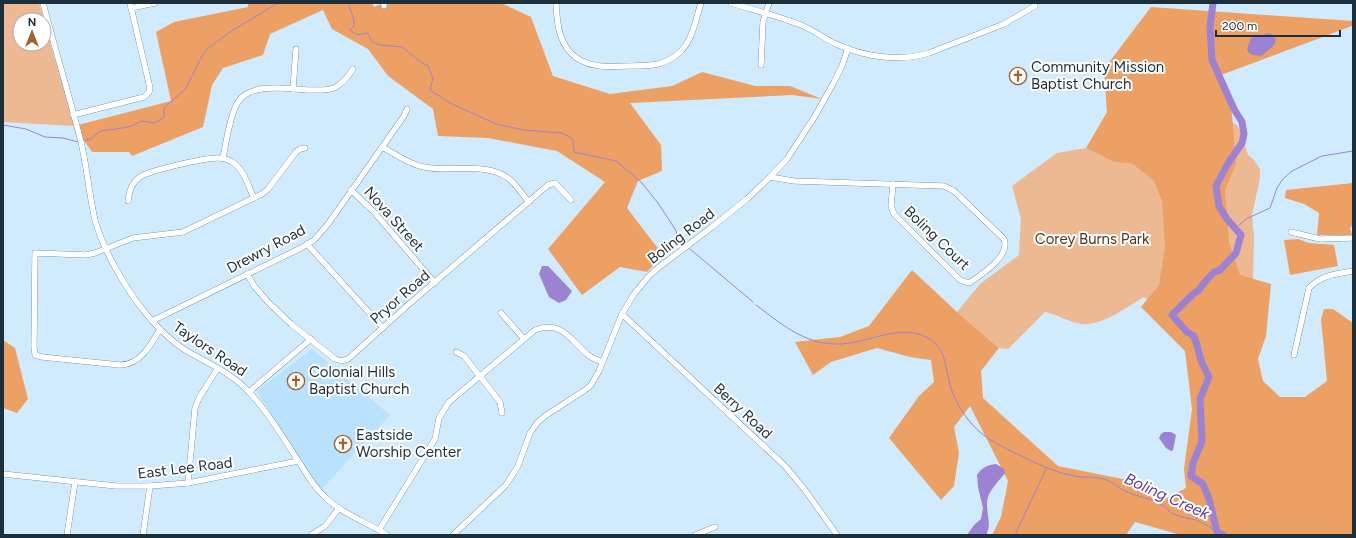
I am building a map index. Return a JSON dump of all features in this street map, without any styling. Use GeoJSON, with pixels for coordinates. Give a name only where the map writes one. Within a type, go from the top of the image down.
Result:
{"type":"FeatureCollection","features":[{"type":"Feature","properties":{"kind":"street","name":"Taylors Road"},"geometry":{"type":"LineString","coordinates":[[43,3],[81,143],[96,221],[107,248],[130,291],[152,321],[160,329],[183,348],[236,379],[249,392],[268,416],[319,492],[339,508],[387,535]]}},
{"type":"Feature","properties":{"kind":"street"},"geometry":{"type":"LineString","coordinates":[[73,115],[144,97],[149,92],[150,88],[131,6],[155,3]]}},
{"type":"Feature","properties":{"kind":"street"},"geometry":{"type":"LineString","coordinates":[[556,3],[556,15],[560,33],[570,52],[579,59],[591,64],[618,67],[651,65],[674,57],[683,49],[690,38],[701,3]]}},
{"type":"Feature","properties":{"kind":"street"},"geometry":{"type":"LineString","coordinates":[[730,3],[766,13],[801,26],[848,48],[900,58],[924,55],[1004,24],[1035,6]]}},
{"type":"Feature","properties":{"kind":"street"},"geometry":{"type":"LineString","coordinates":[[761,65],[763,22],[769,3]]}},
{"type":"Feature","properties":{"kind":"street","name":"Boling Road"},"geometry":{"type":"LineString","coordinates":[[453,535],[506,485],[518,466],[530,433],[537,423],[545,416],[588,388],[594,380],[622,314],[634,294],[654,272],[726,216],[770,177],[789,156],[814,116],[842,66],[848,48]]}},
{"type":"Feature","properties":{"kind":"street"},"geometry":{"type":"LineString","coordinates":[[293,89],[296,49]]}},
{"type":"Feature","properties":{"kind":"street"},"geometry":{"type":"LineString","coordinates":[[223,158],[234,110],[238,100],[250,90],[332,89],[340,85],[353,69]]}},
{"type":"Feature","properties":{"kind":"street","name":"Drewry Road"},"geometry":{"type":"LineString","coordinates":[[152,321],[314,240],[328,224],[407,110]]}},
{"type":"Feature","properties":{"kind":"street"},"geometry":{"type":"LineString","coordinates":[[382,147],[407,161],[423,167],[436,169],[478,169],[498,172],[511,180],[529,202]]}},
{"type":"Feature","properties":{"kind":"street"},"geometry":{"type":"LineString","coordinates":[[160,329],[144,353],[136,361],[128,364],[120,365],[35,355],[35,253],[86,255],[133,238],[183,232],[254,198],[268,189],[296,152],[305,148]]}},
{"type":"Feature","properties":{"kind":"street"},"geometry":{"type":"LineString","coordinates":[[128,201],[133,184],[136,180],[146,174],[212,158],[223,158],[232,161],[239,169],[254,198]]}},
{"type":"Feature","properties":{"kind":"street","name":"Boling Court"},"geometry":{"type":"LineString","coordinates":[[770,177],[794,181],[893,184],[940,186],[952,190],[1004,240],[1005,248],[1002,254],[978,277],[969,282],[960,280],[894,214],[891,206],[893,184]]}},
{"type":"Feature","properties":{"kind":"street","name":"Pryor Road"},"geometry":{"type":"LineString","coordinates":[[247,274],[268,302],[291,324],[335,359],[344,361],[548,185],[554,182],[571,200]]}},
{"type":"Feature","properties":{"kind":"street","name":"Nova Street"},"geometry":{"type":"LineString","coordinates":[[352,190],[374,212],[435,283]]}},
{"type":"Feature","properties":{"kind":"street"},"geometry":{"type":"LineString","coordinates":[[1291,232],[1320,240],[1353,238]]}},
{"type":"Feature","properties":{"kind":"street"},"geometry":{"type":"LineString","coordinates":[[307,244],[383,328]]}},
{"type":"Feature","properties":{"kind":"street"},"geometry":{"type":"LineString","coordinates":[[1294,355],[1308,288],[1322,277],[1353,271]]}},
{"type":"Feature","properties":{"kind":"street"},"geometry":{"type":"LineString","coordinates":[[501,313],[524,339]]}},
{"type":"Feature","properties":{"kind":"street","name":"Berry Road"},"geometry":{"type":"LineString","coordinates":[[622,314],[785,466],[805,490],[837,535]]}},
{"type":"Feature","properties":{"kind":"street"},"geometry":{"type":"LineString","coordinates":[[379,530],[435,439],[439,418],[449,402],[535,330],[544,327],[555,327],[565,333],[589,356],[602,362]]}},
{"type":"Feature","properties":{"kind":"street"},"geometry":{"type":"LineString","coordinates":[[249,392],[311,339]]}},
{"type":"Feature","properties":{"kind":"street"},"geometry":{"type":"LineString","coordinates":[[456,352],[464,356],[500,402],[502,413]]}},
{"type":"Feature","properties":{"kind":"street"},"geometry":{"type":"LineString","coordinates":[[188,482],[195,408],[199,398],[218,368]]}},
{"type":"Feature","properties":{"kind":"street","name":"East Lee Road"},"geometry":{"type":"LineString","coordinates":[[3,474],[116,486],[150,486],[188,482],[298,461]]}},
{"type":"Feature","properties":{"kind":"street"},"geometry":{"type":"LineString","coordinates":[[67,535],[75,482]]}},
{"type":"Feature","properties":{"kind":"street"},"geometry":{"type":"LineString","coordinates":[[143,535],[150,486]]}},
{"type":"Feature","properties":{"kind":"street"},"geometry":{"type":"LineString","coordinates":[[311,535],[325,526],[339,508]]}},
{"type":"Feature","properties":{"kind":"street"},"geometry":{"type":"LineString","coordinates":[[695,535],[715,527]]}},
{"type":"Feature","properties":{"kind":"shaded area"},"geometry":{"type":"Polygon","coordinates":[[[248,3],[372,3],[374,7],[383,3],[501,3],[531,17],[553,76],[610,94],[672,86],[702,72],[755,86],[790,86],[822,99],[792,95],[630,103],[661,145],[662,171],[638,181],[627,208],[663,255],[647,272],[620,267],[582,295],[548,249],[605,182],[557,151],[488,138],[438,136],[433,109],[388,76],[368,49],[332,29],[323,10],[270,34],[263,55],[223,68],[212,85],[203,127],[132,156],[129,152],[92,152],[74,126],[171,101],[156,32],[174,22],[248,7],[248,3]]]}},
{"type":"Feature","properties":{"kind":"shaded area"},"geometry":{"type":"Polygon","coordinates":[[[1151,7],[1353,21],[1352,26],[1221,75],[1232,114],[1236,164],[1225,190],[1229,242],[1240,275],[1271,284],[1266,336],[1258,359],[1263,381],[1280,397],[1305,397],[1327,381],[1321,319],[1324,309],[1333,309],[1353,323],[1353,535],[1181,535],[1135,522],[1126,535],[992,535],[1001,517],[1008,481],[970,406],[954,427],[959,453],[954,486],[941,500],[889,438],[919,396],[934,382],[931,360],[910,357],[877,348],[831,362],[813,375],[795,342],[840,337],[869,326],[912,270],[957,312],[999,348],[981,371],[983,398],[1058,466],[1152,485],[1163,500],[1186,488],[1184,469],[1192,409],[1185,351],[1141,307],[1159,285],[1165,247],[1162,201],[1154,181],[1133,164],[1114,162],[1086,148],[1107,112],[1104,69],[1151,7]]]}},
{"type":"Feature","properties":{"kind":"shaded area"},"geometry":{"type":"Polygon","coordinates":[[[1269,33],[1274,36],[1275,39],[1274,45],[1271,48],[1261,56],[1252,55],[1249,53],[1247,49],[1251,38],[1269,33]]]}},
{"type":"Feature","properties":{"kind":"shaded area"},"geometry":{"type":"Polygon","coordinates":[[[1353,183],[1353,225],[1350,228],[1352,235],[1317,235],[1319,213],[1304,204],[1285,198],[1286,190],[1353,183]]]}},
{"type":"Feature","properties":{"kind":"shaded area"},"geometry":{"type":"Polygon","coordinates":[[[1298,239],[1309,243],[1334,245],[1338,266],[1290,275],[1284,240],[1298,239]]]}},
{"type":"Feature","properties":{"kind":"shaded area"},"geometry":{"type":"Polygon","coordinates":[[[542,266],[548,266],[572,291],[566,300],[559,303],[549,297],[539,274],[542,266]]]}},
{"type":"Feature","properties":{"kind":"shaded area"},"geometry":{"type":"Polygon","coordinates":[[[3,340],[15,348],[28,399],[17,413],[3,408],[3,340]]]}},
{"type":"Feature","properties":{"kind":"shaded area"},"geometry":{"type":"Polygon","coordinates":[[[312,349],[390,415],[319,492],[257,391],[312,349]]]}},
{"type":"Feature","properties":{"kind":"shaded area"},"geometry":{"type":"Polygon","coordinates":[[[1164,432],[1171,432],[1176,435],[1173,450],[1171,451],[1166,448],[1159,438],[1164,432]]]}},
{"type":"Feature","properties":{"kind":"shaded area"},"geometry":{"type":"Polygon","coordinates":[[[996,464],[1004,469],[1005,473],[993,487],[988,497],[987,506],[989,526],[986,535],[967,535],[974,525],[981,519],[983,508],[977,475],[985,467],[996,464]]]}},
{"type":"Feature","properties":{"kind":"green space"},"geometry":{"type":"Polygon","coordinates":[[[3,3],[39,3],[42,12],[12,12],[12,52],[52,52],[52,49],[74,126],[3,122],[3,3]]]}},
{"type":"Feature","properties":{"kind":"green space","name":"Corey Burns Park"},"geometry":{"type":"Polygon","coordinates":[[[1224,86],[1228,121],[1237,125],[1243,134],[1248,155],[1254,160],[1260,169],[1260,178],[1252,215],[1254,237],[1253,277],[1259,394],[1353,443],[1353,535],[1206,382],[1172,322],[1144,297],[1114,315],[1089,324],[1077,323],[1045,312],[1008,349],[999,348],[957,312],[980,284],[1019,255],[1021,219],[1012,186],[1057,153],[1086,148],[1114,162],[1133,164],[1224,86]]]}},
{"type":"Feature","properties":{"kind":"waterway","name":"Boling Creek"},"geometry":{"type":"LineString","coordinates":[[83,141],[91,139],[100,131],[132,126],[141,121],[155,123],[164,117],[164,108],[187,86],[206,50],[230,32],[278,3]]}},
{"type":"Feature","properties":{"kind":"waterway","name":"Boling Creek"},"geometry":{"type":"LineString","coordinates":[[348,3],[354,20],[354,26],[350,30],[357,35],[368,33],[372,42],[380,45],[402,47],[428,66],[433,78],[430,90],[450,103],[496,124],[524,130],[562,133],[573,139],[574,152],[616,161],[641,182],[658,203],[675,229],[681,244]]}},
{"type":"Feature","properties":{"kind":"waterway"},"geometry":{"type":"LineString","coordinates":[[1213,3],[1210,27],[1212,60],[1234,109],[1242,122],[1244,134],[1242,143],[1227,165],[1216,186],[1219,206],[1227,219],[1241,235],[1236,253],[1220,270],[1214,272],[1199,290],[1172,315],[1187,332],[1194,336],[1202,363],[1209,377],[1200,399],[1202,441],[1193,463],[1191,476],[1203,484],[1209,499],[1217,532],[1223,535]]}},
{"type":"Feature","properties":{"kind":"waterway","name":"Boling Creek"},"geometry":{"type":"LineString","coordinates":[[3,125],[26,129],[45,137],[63,138],[78,142]]}},
{"type":"Feature","properties":{"kind":"waterway"},"geometry":{"type":"LineString","coordinates":[[1235,229],[1246,219],[1270,208],[1277,188],[1282,180],[1292,171],[1322,156],[1353,151]]}},
{"type":"Feature","properties":{"kind":"waterway","name":"Boling Creek"},"geometry":{"type":"LineString","coordinates":[[690,249],[753,302]]}},
{"type":"Feature","properties":{"kind":"waterway","name":"Boling Creek"},"geometry":{"type":"LineString","coordinates":[[756,305],[793,331],[824,343],[847,343],[882,335],[906,332],[928,338],[939,348],[943,355],[952,391],[957,403],[968,419],[981,433],[1003,447],[1045,467],[1074,476],[1107,480],[1134,495],[1159,503],[1171,513],[1199,521],[1217,532]]}},
{"type":"Feature","properties":{"kind":"waterway"},"geometry":{"type":"LineString","coordinates":[[1015,535],[1046,469]]}},
{"type":"Feature","properties":{"kind":"place","name":"Community Mission Baptist Church"},"geometry":{"type":"Point","coordinates":[1018,76]}},
{"type":"Feature","properties":{"kind":"place","name":"Colonial Hills Baptist Church"},"geometry":{"type":"Point","coordinates":[296,381]}},
{"type":"Feature","properties":{"kind":"place","name":"Eastside Worship Center"},"geometry":{"type":"Point","coordinates":[343,444]}}]}
